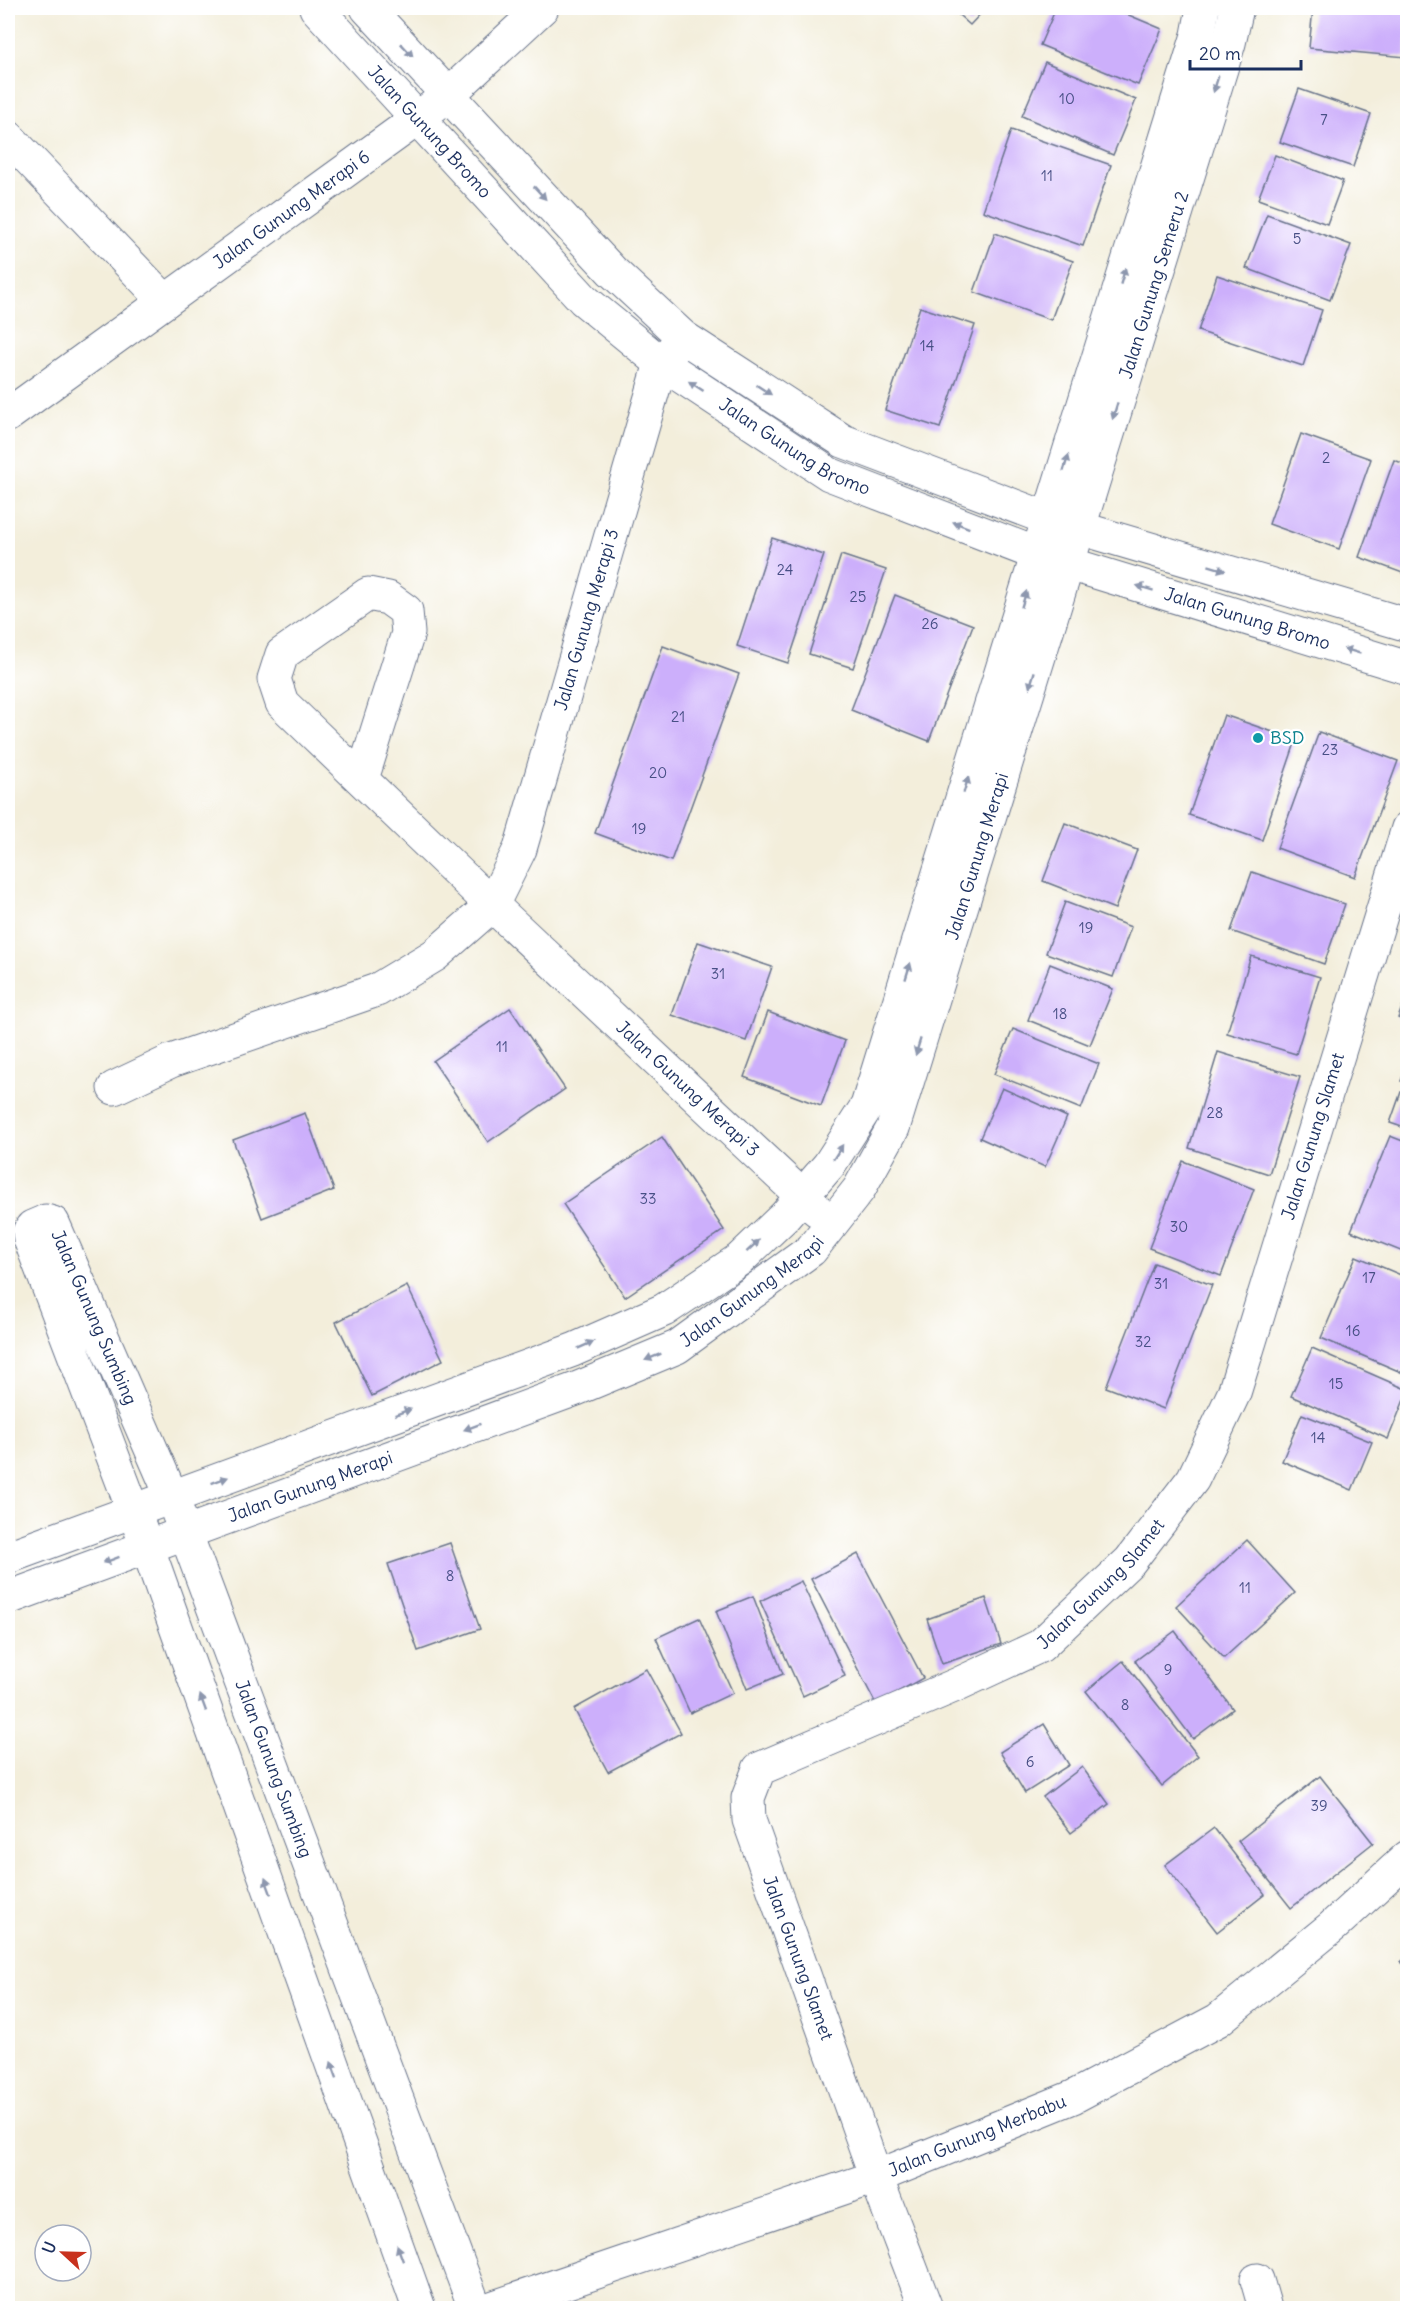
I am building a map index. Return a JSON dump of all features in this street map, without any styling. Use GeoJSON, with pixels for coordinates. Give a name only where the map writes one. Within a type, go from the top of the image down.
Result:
{"type":"FeatureCollection","features":[{"type":"Feature","properties":{"kind":"street","name":"Jalan Gunung Bromo"},"geometry":{"type":"LineString","coordinates":[[316,8],[584,300],[661,363],[830,474],[1053,559],[1407,668]]}},
{"type":"Feature","properties":{"kind":"street","name":"Jalan Gunung Bromo"},"geometry":{"type":"LineString","coordinates":[[367,8],[612,271],[682,337],[843,441],[1064,522],[1407,625]]}},
{"type":"Feature","properties":{"kind":"street"},"geometry":{"type":"LineString","coordinates":[[449,94],[542,8]]}},
{"type":"Feature","properties":{"kind":"street","name":"Jalan Gunung Semeru 2"},"geometry":{"type":"LineString","coordinates":[[1064,522],[1198,35],[1203,8]]}},
{"type":"Feature","properties":{"kind":"street","name":"Jalan Gunung Semeru 2"},"geometry":{"type":"LineString","coordinates":[[1064,522],[1238,8]]}},
{"type":"Feature","properties":{"kind":"street","name":"Jalan Gunung Merapi 6"},"geometry":{"type":"LineString","coordinates":[[8,415],[449,94]]}},
{"type":"Feature","properties":{"kind":"street"},"geometry":{"type":"LineString","coordinates":[[8,137],[165,301]]}},
{"type":"Feature","properties":{"kind":"street","name":"Jalan Gunung Merapi 3"},"geometry":{"type":"LineString","coordinates":[[114,1088],[171,1061],[377,990],[435,955],[492,905],[520,849],[661,363],[682,337]]}},
{"type":"Feature","properties":{"kind":"street","name":"Jalan Gunung Merapi"},"geometry":{"type":"LineString","coordinates":[[8,1598],[576,1389],[677,1347],[811,1250],[859,1190],[893,1128],[1064,522]]}},
{"type":"Feature","properties":{"kind":"street","name":"Jalan Gunung Merapi"},"geometry":{"type":"LineString","coordinates":[[8,1557],[573,1350],[664,1310],[740,1259],[829,1166],[867,1106],[1053,559]]}},
{"type":"Feature","properties":{"kind":"street","name":"Jalan Gunung Merapi 3"},"geometry":{"type":"LineString","coordinates":[[362,779],[408,633],[406,611],[388,598],[368,594],[282,654],[274,679],[282,703],[801,1197],[833,1222]]}},
{"type":"Feature","properties":{"kind":"street","name":"Jalan Gunung Slamet"},"geometry":{"type":"LineString","coordinates":[[926,2308],[876,2177],[749,1820],[748,1798],[759,1769],[956,1685],[1040,1646],[1130,1561],[1193,1479],[1234,1393],[1407,828]]}},
{"type":"Feature","properties":{"kind":"street","name":"Jalan Gunung Sumbing"},"geometry":{"type":"LineString","coordinates":[[419,2308],[147,1546],[30,1239],[29,1232],[32,1227],[46,1221],[53,1224],[172,1497],[475,2308]]}},
{"type":"Feature","properties":{"kind":"street","name":"Jalan Gunung Merbabu"},"geometry":{"type":"LineString","coordinates":[[491,2308],[876,2177],[1073,2097],[1218,2020],[1333,1926],[1407,1857]]}},
{"type":"Feature","properties":{"kind":"building"},"geometry":{"type":"Polygon","coordinates":[[[951,8],[986,8],[970,25],[951,8]]]}},
{"type":"Feature","properties":{"kind":"building"},"geometry":{"type":"Polygon","coordinates":[[[1056,8],[1112,8],[1162,29],[1138,85],[1040,45],[1056,8]]]}},
{"type":"Feature","properties":{"kind":"building"},"geometry":{"type":"Polygon","coordinates":[[[1313,8],[1408,8],[1406,57],[1309,48],[1313,8]]]}},
{"type":"Feature","properties":{"kind":"building"},"geometry":{"type":"Polygon","coordinates":[[[1045,62],[1136,100],[1113,155],[1022,116],[1045,62]]]}},
{"type":"Feature","properties":{"kind":"building"},"geometry":{"type":"Polygon","coordinates":[[[1299,89],[1371,114],[1353,167],[1280,142],[1299,89]]]}},
{"type":"Feature","properties":{"kind":"building"},"geometry":{"type":"Polygon","coordinates":[[[1011,130],[1111,165],[1083,246],[983,211],[1011,130]]]}},
{"type":"Feature","properties":{"kind":"building"},"geometry":{"type":"Polygon","coordinates":[[[1275,155],[1343,181],[1327,224],[1258,199],[1275,155]]]}},
{"type":"Feature","properties":{"kind":"building"},"geometry":{"type":"Polygon","coordinates":[[[1267,214],[1351,245],[1330,300],[1246,268],[1267,214]]]}},
{"type":"Feature","properties":{"kind":"building"},"geometry":{"type":"Polygon","coordinates":[[[995,233],[1073,261],[1051,320],[974,292],[995,233]]]}},
{"type":"Feature","properties":{"kind":"building"},"geometry":{"type":"Polygon","coordinates":[[[1217,275],[1322,310],[1303,366],[1198,331],[1217,275]]]}},
{"type":"Feature","properties":{"kind":"building"},"geometry":{"type":"Polygon","coordinates":[[[920,307],[975,325],[940,428],[885,410],[920,307]]]}},
{"type":"Feature","properties":{"kind":"building"},"geometry":{"type":"Polygon","coordinates":[[[1301,434],[1371,459],[1339,549],[1269,524],[1301,434]]]}},
{"type":"Feature","properties":{"kind":"building"},"geometry":{"type":"Polygon","coordinates":[[[1394,460],[1408,465],[1408,575],[1359,557],[1394,460]]]}},
{"type":"Feature","properties":{"kind":"building"},"geometry":{"type":"Polygon","coordinates":[[[772,538],[824,555],[788,663],[737,646],[772,538]]]}},
{"type":"Feature","properties":{"kind":"building"},"geometry":{"type":"Polygon","coordinates":[[[841,555],[886,570],[853,668],[809,654],[841,555]]]}},
{"type":"Feature","properties":{"kind":"building"},"geometry":{"type":"Polygon","coordinates":[[[895,595],[973,625],[929,741],[851,710],[895,595]]]}},
{"type":"Feature","properties":{"kind":"building"},"geometry":{"type":"Polygon","coordinates":[[[663,646],[739,674],[671,861],[595,833],[663,646]]]}},
{"type":"Feature","properties":{"kind":"building"},"geometry":{"type":"Polygon","coordinates":[[[1224,715],[1296,740],[1262,840],[1189,815],[1224,715]]]}},
{"type":"Feature","properties":{"kind":"building"},"geometry":{"type":"Polygon","coordinates":[[[1319,732],[1398,761],[1355,877],[1277,848],[1319,732]]]}},
{"type":"Feature","properties":{"kind":"building"},"geometry":{"type":"Polygon","coordinates":[[[1065,823],[1137,850],[1115,909],[1043,881],[1065,823]]]}},
{"type":"Feature","properties":{"kind":"building"},"geometry":{"type":"Polygon","coordinates":[[[1252,872],[1345,904],[1324,964],[1231,931],[1252,872]]]}},
{"type":"Feature","properties":{"kind":"building"},"geometry":{"type":"Polygon","coordinates":[[[1065,902],[1131,927],[1113,977],[1046,953],[1065,902]]]}},
{"type":"Feature","properties":{"kind":"building"},"geometry":{"type":"Polygon","coordinates":[[[698,942],[772,967],[746,1041],[672,1015],[698,942]]]}},
{"type":"Feature","properties":{"kind":"building"},"geometry":{"type":"Polygon","coordinates":[[[1251,956],[1320,977],[1296,1054],[1227,1033],[1251,956]]]}},
{"type":"Feature","properties":{"kind":"building"},"geometry":{"type":"Polygon","coordinates":[[[1050,964],[1113,989],[1090,1045],[1028,1020],[1050,964]]]}},
{"type":"Feature","properties":{"kind":"building"},"geometry":{"type":"Polygon","coordinates":[[[1408,994],[1408,1022],[1398,1018],[1408,994]]]}},
{"type":"Feature","properties":{"kind":"building"},"geometry":{"type":"Polygon","coordinates":[[[510,1008],[565,1089],[488,1142],[433,1061],[510,1008]]]}},
{"type":"Feature","properties":{"kind":"building"},"geometry":{"type":"Polygon","coordinates":[[[768,1012],[845,1041],[821,1106],[744,1077],[768,1012]]]}},
{"type":"Feature","properties":{"kind":"building"},"geometry":{"type":"Polygon","coordinates":[[[1013,1029],[1099,1064],[1081,1109],[994,1074],[1013,1029]]]}},
{"type":"Feature","properties":{"kind":"building"},"geometry":{"type":"Polygon","coordinates":[[[1218,1052],[1300,1077],[1269,1174],[1189,1148],[1218,1052]]]}},
{"type":"Feature","properties":{"kind":"building"},"geometry":{"type":"Polygon","coordinates":[[[1408,1065],[1408,1083],[1401,1081],[1408,1065]]]}},
{"type":"Feature","properties":{"kind":"building"},"geometry":{"type":"Polygon","coordinates":[[[1002,1088],[1067,1117],[1045,1167],[980,1138],[1002,1088]]]}},
{"type":"Feature","properties":{"kind":"building"},"geometry":{"type":"Polygon","coordinates":[[[1401,1092],[1408,1094],[1408,1129],[1390,1123],[1401,1092]]]}},
{"type":"Feature","properties":{"kind":"building"},"geometry":{"type":"Polygon","coordinates":[[[305,1113],[334,1190],[262,1218],[233,1140],[305,1113]]]}},
{"type":"Feature","properties":{"kind":"building"},"geometry":{"type":"Polygon","coordinates":[[[1390,1136],[1408,1143],[1408,1254],[1351,1231],[1390,1136]]]}},
{"type":"Feature","properties":{"kind":"building"},"geometry":{"type":"Polygon","coordinates":[[[662,1137],[724,1230],[625,1297],[563,1204],[662,1137]]]}},
{"type":"Feature","properties":{"kind":"building"},"geometry":{"type":"Polygon","coordinates":[[[1183,1161],[1254,1189],[1221,1276],[1149,1248],[1183,1161]]]}},
{"type":"Feature","properties":{"kind":"building"},"geometry":{"type":"Polygon","coordinates":[[[1356,1256],[1408,1278],[1408,1375],[1321,1338],[1356,1256]]]}},
{"type":"Feature","properties":{"kind":"building"},"geometry":{"type":"Polygon","coordinates":[[[1154,1263],[1212,1285],[1164,1409],[1106,1387],[1154,1263]]]}},
{"type":"Feature","properties":{"kind":"building"},"geometry":{"type":"Polygon","coordinates":[[[407,1286],[443,1360],[372,1396],[336,1322],[407,1286]]]}},
{"type":"Feature","properties":{"kind":"building"},"geometry":{"type":"Polygon","coordinates":[[[1312,1348],[1408,1390],[1388,1439],[1291,1396],[1312,1348]]]}},
{"type":"Feature","properties":{"kind":"building"},"geometry":{"type":"Polygon","coordinates":[[[1302,1414],[1372,1442],[1352,1490],[1282,1461],[1302,1414]]]}},
{"type":"Feature","properties":{"kind":"building"},"geometry":{"type":"Polygon","coordinates":[[[1247,1540],[1295,1593],[1224,1658],[1176,1606],[1247,1540]]]}},
{"type":"Feature","properties":{"kind":"building"},"geometry":{"type":"Polygon","coordinates":[[[450,1543],[480,1629],[418,1651],[388,1564],[450,1543]]]}},
{"type":"Feature","properties":{"kind":"building"},"geometry":{"type":"Polygon","coordinates":[[[858,1554],[923,1678],[876,1704],[811,1579],[858,1554]]]}},
{"type":"Feature","properties":{"kind":"building"},"geometry":{"type":"Polygon","coordinates":[[[801,1581],[845,1676],[803,1696],[760,1601],[801,1581]]]}},
{"type":"Feature","properties":{"kind":"building"},"geometry":{"type":"Polygon","coordinates":[[[753,1596],[783,1674],[747,1689],[716,1611],[753,1596]]]}},
{"type":"Feature","properties":{"kind":"building"},"geometry":{"type":"Polygon","coordinates":[[[986,1598],[1001,1644],[942,1664],[927,1619],[986,1598]]]}},
{"type":"Feature","properties":{"kind":"building"},"geometry":{"type":"Polygon","coordinates":[[[699,1618],[733,1693],[690,1713],[656,1638],[699,1618]]]}},
{"type":"Feature","properties":{"kind":"building"},"geometry":{"type":"Polygon","coordinates":[[[1175,1631],[1233,1709],[1193,1739],[1135,1661],[1175,1631]]]}},
{"type":"Feature","properties":{"kind":"building"},"geometry":{"type":"Polygon","coordinates":[[[1123,1661],[1198,1756],[1162,1786],[1086,1691],[1123,1661]]]}},
{"type":"Feature","properties":{"kind":"building"},"geometry":{"type":"Polygon","coordinates":[[[646,1669],[681,1733],[608,1772],[574,1709],[646,1669]]]}},
{"type":"Feature","properties":{"kind":"building"},"geometry":{"type":"Polygon","coordinates":[[[1044,1724],[1069,1765],[1025,1793],[1000,1752],[1044,1724]]]}},
{"type":"Feature","properties":{"kind":"building"},"geometry":{"type":"Polygon","coordinates":[[[1082,1767],[1109,1804],[1071,1833],[1043,1797],[1082,1767]]]}},
{"type":"Feature","properties":{"kind":"building"},"geometry":{"type":"Polygon","coordinates":[[[1320,1776],[1373,1843],[1291,1908],[1238,1841],[1320,1776]]]}},
{"type":"Feature","properties":{"kind":"building"},"geometry":{"type":"Polygon","coordinates":[[[1214,1828],[1265,1894],[1217,1932],[1165,1865],[1214,1828]]]}},
{"type":"Feature","properties":{"kind":"building"},"geometry":{"type":"Polygon","coordinates":[[[1408,1955],[1408,1968],[1401,1962],[1408,1955]]]}},
{"type":"Feature","properties":{"kind":"place","name":"BSD"},"geometry":{"type":"Point","coordinates":[1258,738]}}]}
